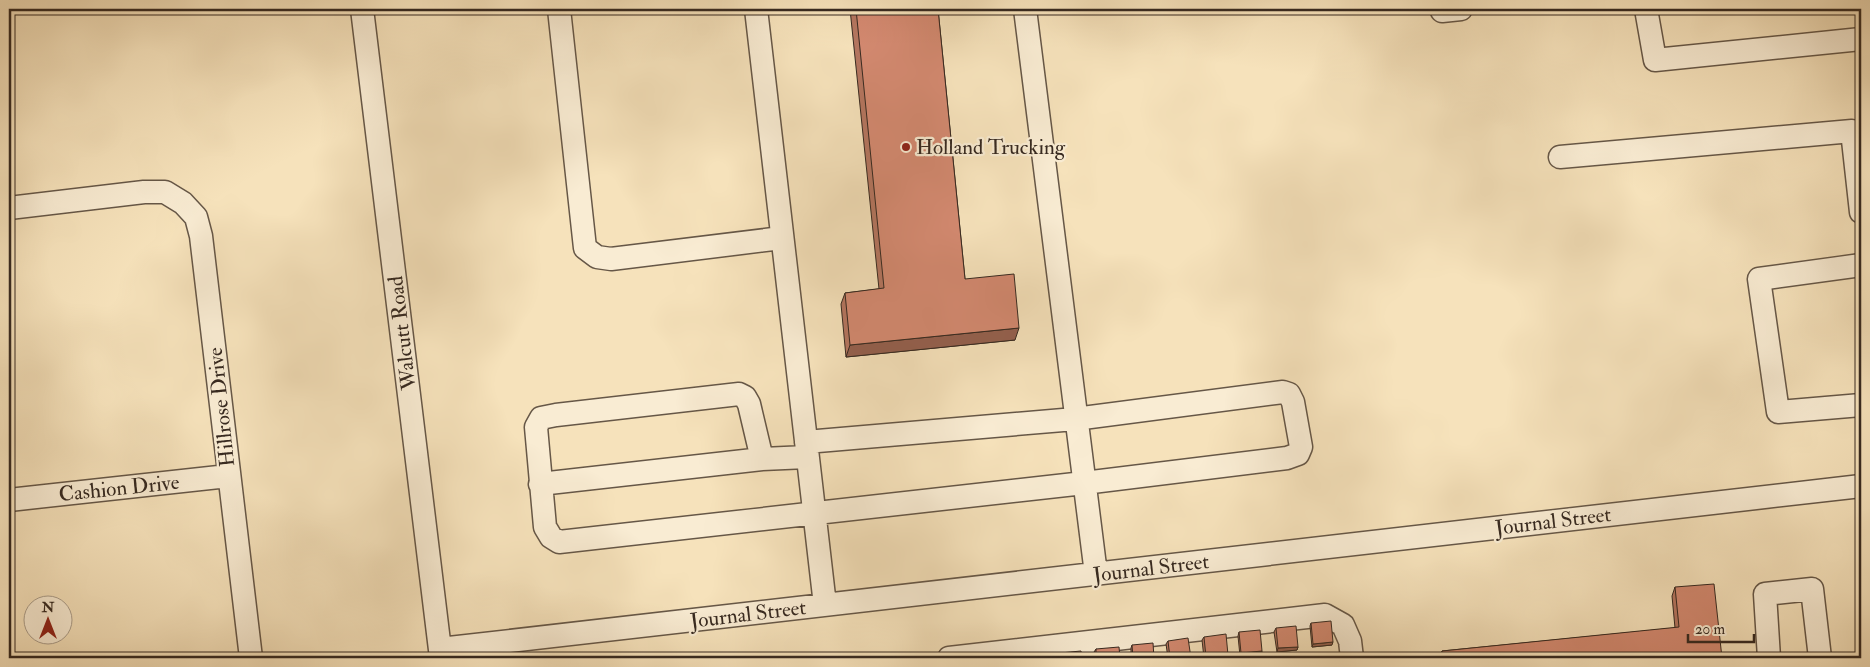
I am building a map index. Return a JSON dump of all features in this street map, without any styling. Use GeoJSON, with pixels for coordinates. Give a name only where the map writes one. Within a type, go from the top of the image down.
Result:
{"type":"FeatureCollection","features":[{"type":"Feature","properties":{"kind":"street","name":"Walcutt Road"},"geometry":{"type":"LineString","coordinates":[[362,9],[441,654]]}},
{"type":"Feature","properties":{"kind":"street"},"geometry":{"type":"LineString","coordinates":[[559,9],[585,248],[597,257],[611,259],[782,238]]}},
{"type":"Feature","properties":{"kind":"street"},"geometry":{"type":"LineString","coordinates":[[756,9],[825,605]]}},
{"type":"Feature","properties":{"kind":"street"},"geometry":{"type":"LineString","coordinates":[[1025,9],[1096,574]]}},
{"type":"Feature","properties":{"kind":"street"},"geometry":{"type":"LineString","coordinates":[[1442,9],[1461,9]]}},
{"type":"Feature","properties":{"kind":"street"},"geometry":{"type":"LineString","coordinates":[[1646,9],[1655,60],[1861,39]]}},
{"type":"Feature","properties":{"kind":"street"},"geometry":{"type":"LineString","coordinates":[[1560,157],[1852,131],[1861,212]]}},
{"type":"Feature","properties":{"kind":"street","name":"Hillrose Drive"},"geometry":{"type":"LineString","coordinates":[[9,208],[144,192],[165,192],[183,203],[196,217],[202,236],[228,476],[251,658]]}},
{"type":"Feature","properties":{"kind":"street"},"geometry":{"type":"LineString","coordinates":[[1861,265],[1758,279],[1778,412],[1861,405]]}},
{"type":"Feature","properties":{"kind":"street"},"geometry":{"type":"LineString","coordinates":[[540,484],[762,459],[806,450],[1076,419],[1283,392],[1289,394],[1293,402],[1301,447],[1298,454],[1287,458],[1084,483],[559,542],[550,536],[545,527],[540,484],[536,427],[541,418],[556,414],[739,394],[745,397],[749,404],[762,459]]}},
{"type":"Feature","properties":{"kind":"street","name":"Cashion Drive"},"geometry":{"type":"LineString","coordinates":[[9,500],[228,476]]}},
{"type":"Feature","properties":{"kind":"street","name":"Journal Street"},"geometry":{"type":"LineString","coordinates":[[441,654],[825,605],[1861,486]]}},
{"type":"Feature","properties":{"kind":"street"},"geometry":{"type":"LineString","coordinates":[[1770,658],[1765,594],[1812,589],[1820,658]]}},
{"type":"Feature","properties":{"kind":"street"},"geometry":{"type":"LineString","coordinates":[[949,658],[1326,615],[1343,625],[1350,641],[1352,658]]}},
{"type":"Feature","properties":{"kind":"building","name":"Holland Trucking"},"geometry":{"type":"Polygon","coordinates":[[[856,9],[938,9],[965,279],[1014,274],[1019,328],[850,345],[845,293],[884,288],[856,9]]]}},
{"type":"Feature","properties":{"kind":"building"},"geometry":{"type":"Polygon","coordinates":[[[1714,584],[1722,658],[1443,658],[1442,651],[1679,627],[1675,587],[1714,584]]]}},
{"type":"Feature","properties":{"kind":"building"},"geometry":{"type":"Polygon","coordinates":[[[1331,621],[1333,642],[1313,644],[1311,623],[1331,621]]]}},
{"type":"Feature","properties":{"kind":"building"},"geometry":{"type":"Polygon","coordinates":[[[1296,626],[1298,647],[1278,648],[1276,628],[1296,626]]]}},
{"type":"Feature","properties":{"kind":"building"},"geometry":{"type":"Polygon","coordinates":[[[1260,630],[1262,651],[1241,653],[1239,632],[1260,630]]]}},
{"type":"Feature","properties":{"kind":"building"},"geometry":{"type":"Polygon","coordinates":[[[1226,634],[1228,655],[1206,657],[1204,637],[1226,634]]]}},
{"type":"Feature","properties":{"kind":"building"},"geometry":{"type":"Polygon","coordinates":[[[1188,638],[1191,658],[1170,658],[1168,641],[1188,638]]]}},
{"type":"Feature","properties":{"kind":"building"},"geometry":{"type":"Polygon","coordinates":[[[1153,643],[1154,658],[1133,658],[1132,645],[1153,643]]]}},
{"type":"Feature","properties":{"kind":"building"},"geometry":{"type":"Polygon","coordinates":[[[1119,647],[1120,658],[1096,658],[1096,649],[1119,647]]]}},
{"type":"Feature","properties":{"kind":"building"},"geometry":{"type":"Polygon","coordinates":[[[1081,651],[1082,658],[1061,658],[1060,653],[1081,651]]]}},
{"type":"Feature","properties":{"kind":"building"},"geometry":{"type":"Polygon","coordinates":[[[1047,655],[1047,658],[1024,658],[1024,657],[1047,655]]]}},
{"type":"Feature","properties":{"kind":"place","name":"Holland Trucking"},"geometry":{"type":"Point","coordinates":[906,147]}}]}
